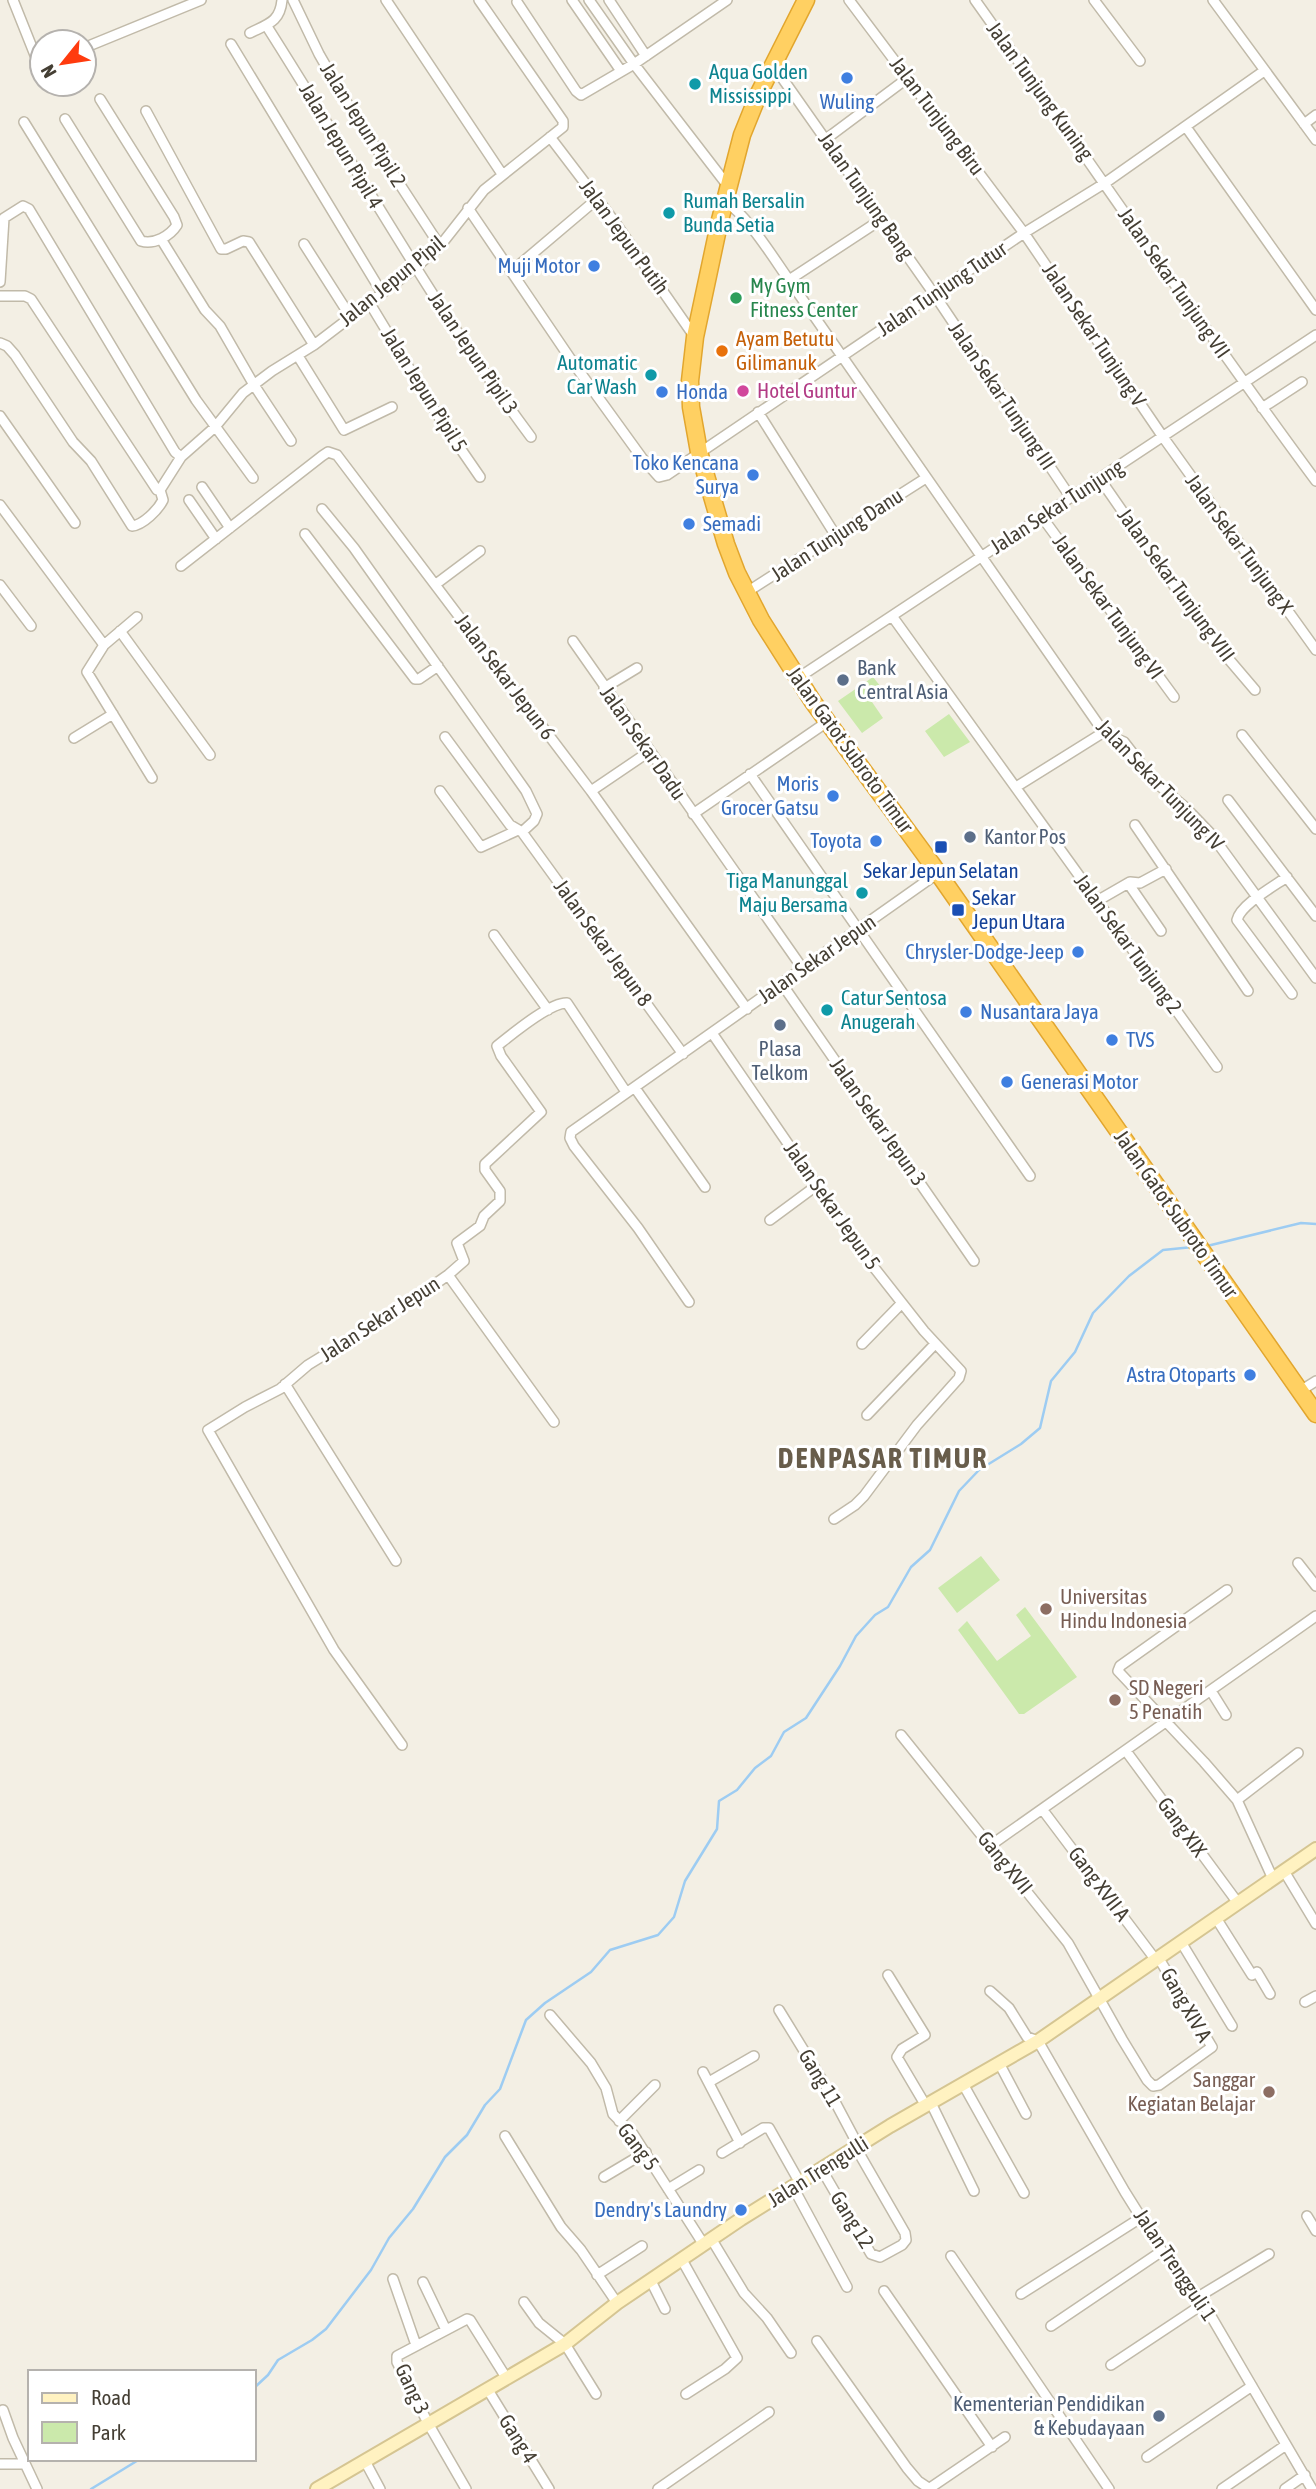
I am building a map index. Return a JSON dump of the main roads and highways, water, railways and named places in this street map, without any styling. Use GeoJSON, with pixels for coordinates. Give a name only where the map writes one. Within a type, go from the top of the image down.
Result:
{"type":"FeatureCollection","features":[{"type":"Feature","properties":{"kind":"highway","name":"Jalan Gatot Subroto Timur"},"geometry":{"type":"LineString","coordinates":[[806,0],[751,111],[726,193],[695,337],[690,381],[691,407],[699,452],[720,526],[747,592],[797,678],[938,873],[1316,1414]]}},
{"type":"Feature","properties":{"kind":"main road","name":"Jalan Trengulli"},"geometry":{"type":"LineString","coordinates":[[317,2489],[565,2344],[617,2303],[796,2185],[1038,2041],[1316,1849]]}},
{"type":"Feature","properties":{"kind":"waterway"},"geometry":{"type":"LineString","coordinates":[[1207,1246],[1301,1223],[1316,1224]]}},
{"type":"Feature","properties":{"kind":"waterway"},"geometry":{"type":"LineString","coordinates":[[256,2386],[278,2360],[326,2329],[371,2270],[389,2238],[413,2209],[445,2157],[467,2135],[485,2105],[500,2089],[526,2020],[545,2003],[591,1972],[610,1950],[658,1935],[674,1917],[685,1881],[717,1829],[719,1801],[737,1790],[755,1768],[771,1756],[784,1732],[806,1718],[856,1636],[875,1615],[888,1607],[911,1567],[930,1550],[959,1491],[979,1470],[1021,1444],[1040,1428],[1051,1381],[1075,1352],[1093,1313],[1129,1276],[1163,1250],[1193,1247]]}},
{"type":"Feature","properties":{"kind":"waterway"},"geometry":{"type":"LineString","coordinates":[[91,2489],[137,2461]]}},
{"type":"Feature","properties":{"kind":"place","name":"Wuling"},"geometry":{"type":"Point","coordinates":[847,78]}},
{"type":"Feature","properties":{"kind":"place","name":"Aqua Golden Mississippi"},"geometry":{"type":"Point","coordinates":[695,84]}},
{"type":"Feature","properties":{"kind":"place","name":"Rumah Bersalin Bunda Setia"},"geometry":{"type":"Point","coordinates":[669,213]}},
{"type":"Feature","properties":{"kind":"place","name":"Muji Motor"},"geometry":{"type":"Point","coordinates":[594,266]}},
{"type":"Feature","properties":{"kind":"place","name":"My Gym Fitness Center"},"geometry":{"type":"Point","coordinates":[736,298]}},
{"type":"Feature","properties":{"kind":"place","name":"Ayam Betutu Gilimanuk"},"geometry":{"type":"Point","coordinates":[722,351]}},
{"type":"Feature","properties":{"kind":"place","name":"Automatic Car Wash"},"geometry":{"type":"Point","coordinates":[651,375]}},
{"type":"Feature","properties":{"kind":"place","name":"Hotel Guntur"},"geometry":{"type":"Point","coordinates":[743,391]}},
{"type":"Feature","properties":{"kind":"place","name":"Honda"},"geometry":{"type":"Point","coordinates":[662,392]}},
{"type":"Feature","properties":{"kind":"place","name":"Toko Kencana Surya"},"geometry":{"type":"Point","coordinates":[753,475]}},
{"type":"Feature","properties":{"kind":"place","name":"Semadi"},"geometry":{"type":"Point","coordinates":[689,524]}},
{"type":"Feature","properties":{"kind":"place","name":"Bank Central Asia"},"geometry":{"type":"Point","coordinates":[843,680]}},
{"type":"Feature","properties":{"kind":"place","name":"Moris Grocer Gatsu"},"geometry":{"type":"Point","coordinates":[833,796]}},
{"type":"Feature","properties":{"kind":"place","name":"Kantor Pos"},"geometry":{"type":"Point","coordinates":[970,837]}},
{"type":"Feature","properties":{"kind":"place","name":"Toyota"},"geometry":{"type":"Point","coordinates":[876,841]}},
{"type":"Feature","properties":{"kind":"place","name":"Sekar Jepun Selatan"},"geometry":{"type":"Point","coordinates":[941,847]}},
{"type":"Feature","properties":{"kind":"place","name":"Tiga Manunggal Maju Bersama"},"geometry":{"type":"Point","coordinates":[862,893]}},
{"type":"Feature","properties":{"kind":"place","name":"Sekar Jepun Utara"},"geometry":{"type":"Point","coordinates":[958,910]}},
{"type":"Feature","properties":{"kind":"place","name":"Chrysler-Dodge-Jeep"},"geometry":{"type":"Point","coordinates":[1078,952]}},
{"type":"Feature","properties":{"kind":"place","name":"Catur Sentosa Anugerah"},"geometry":{"type":"Point","coordinates":[827,1010]}},
{"type":"Feature","properties":{"kind":"place","name":"Nusantara Jaya"},"geometry":{"type":"Point","coordinates":[966,1012]}},
{"type":"Feature","properties":{"kind":"place","name":"Plasa Telkom"},"geometry":{"type":"Point","coordinates":[780,1025]}},
{"type":"Feature","properties":{"kind":"place","name":"TVS"},"geometry":{"type":"Point","coordinates":[1112,1040]}},
{"type":"Feature","properties":{"kind":"place","name":"Generasi Motor"},"geometry":{"type":"Point","coordinates":[1007,1082]}},
{"type":"Feature","properties":{"kind":"place","name":"Astra Otoparts"},"geometry":{"type":"Point","coordinates":[1250,1375]}},
{"type":"Feature","properties":{"kind":"place","name":"Universitas Hindu Indonesia"},"geometry":{"type":"Point","coordinates":[1046,1609]}},
{"type":"Feature","properties":{"kind":"place","name":"SD Negeri 5 Penatih"},"geometry":{"type":"Point","coordinates":[1115,1700]}},
{"type":"Feature","properties":{"kind":"place","name":"Sanggar Kegiatan Belajar"},"geometry":{"type":"Point","coordinates":[1269,2092]}},
{"type":"Feature","properties":{"kind":"place","name":"Dendry's Laundry"},"geometry":{"type":"Point","coordinates":[741,2210]}},
{"type":"Feature","properties":{"kind":"place","name":"Kementerian Pendidikan & Kebudayaan"},"geometry":{"type":"Point","coordinates":[1159,2416]}},
{"type":"Feature","properties":{"kind":"district","name":"DENPASAR TIMUR"},"geometry":{"type":"Point","coordinates":[883,1458]}}]}
